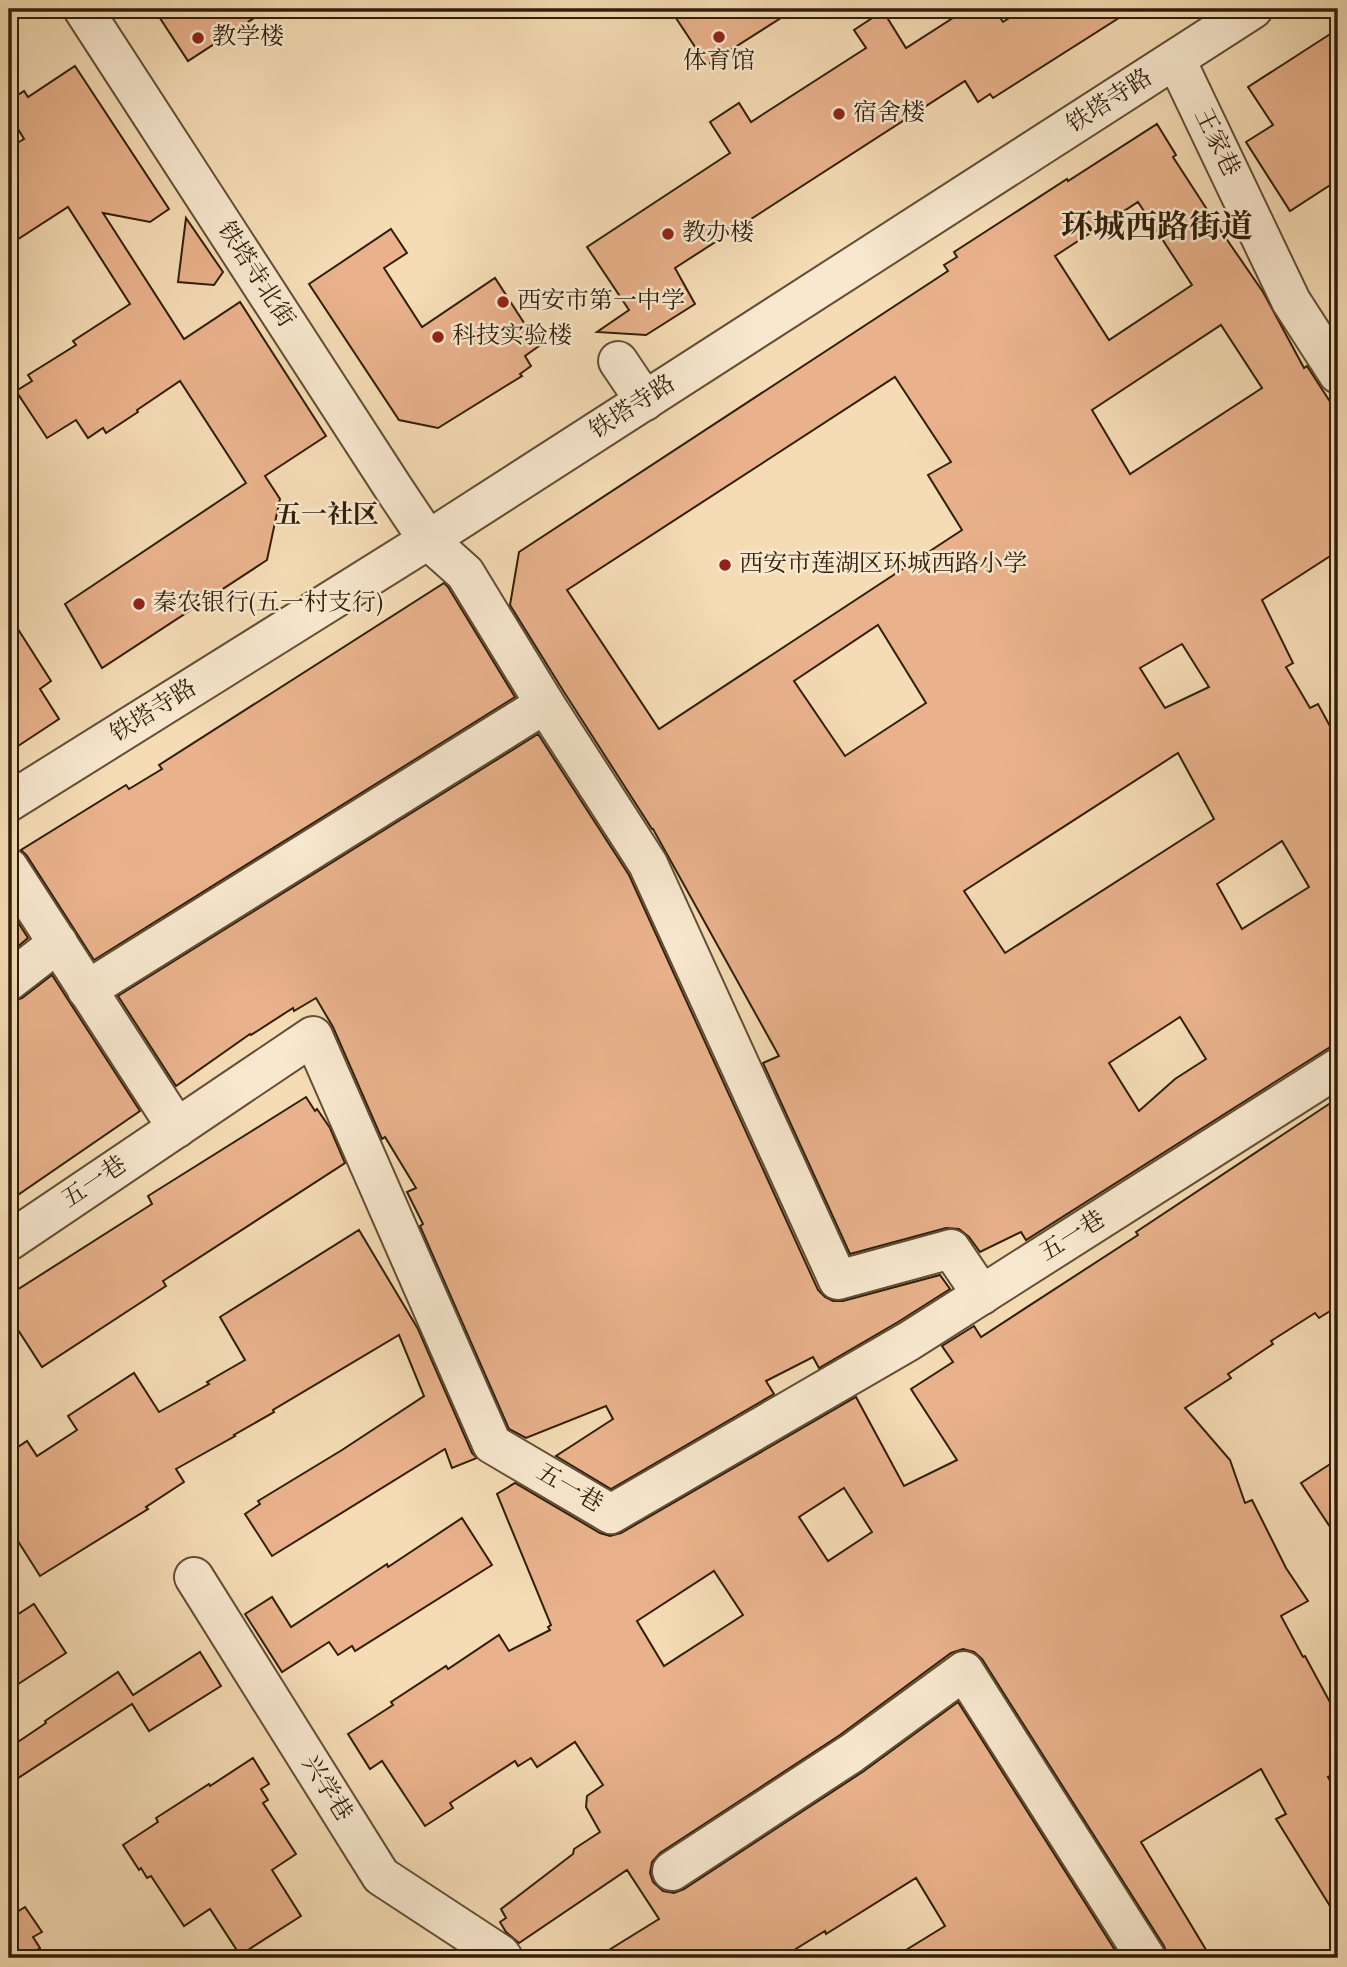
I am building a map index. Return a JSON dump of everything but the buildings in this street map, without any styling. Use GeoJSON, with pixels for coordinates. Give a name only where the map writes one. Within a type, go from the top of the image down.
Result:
{"type":"FeatureCollection","features":[{"type":"Feature","properties":{"kind":"street","name":"铁塔寺北街"},"geometry":{"type":"LineString","coordinates":[[83,9],[428,540],[465,573],[648,864],[838,1280],[951,1249],[982,1295]]}},
{"type":"Feature","properties":{"kind":"street","name":"铁塔寺路"},"geometry":{"type":"LineString","coordinates":[[9,802],[428,540],[1253,9]]}},
{"type":"Feature","properties":{"kind":"street","name":"王家巷"},"geometry":{"type":"LineString","coordinates":[[1176,60],[1291,301],[1338,374]]}},
{"type":"Feature","properties":{"kind":"street"},"geometry":{"type":"LineString","coordinates":[[618,361],[645,401]]}},
{"type":"Feature","properties":{"kind":"street"},"geometry":{"type":"LineString","coordinates":[[87,990],[545,704]]}},
{"type":"Feature","properties":{"kind":"street"},"geometry":{"type":"LineString","coordinates":[[9,868],[177,1128]]}},
{"type":"Feature","properties":{"kind":"street"},"geometry":{"type":"LineString","coordinates":[[9,981],[58,943]]}},
{"type":"Feature","properties":{"kind":"street","name":"五一巷"},"geometry":{"type":"LineString","coordinates":[[9,1241],[313,1036],[492,1444],[611,1514],[909,1341],[1338,1068]]}},
{"type":"Feature","properties":{"kind":"street","name":"兴学巷"},"geometry":{"type":"LineString","coordinates":[[194,1577],[381,1876],[500,1954],[502,1958]]}},
{"type":"Feature","properties":{"kind":"street"},"geometry":{"type":"LineString","coordinates":[[672,1871],[852,1753],[964,1671],[1146,1958]]}},
{"type":"Feature","properties":{"kind":"place","name":"体育馆"},"geometry":{"type":"Point","coordinates":[719,37]}},
{"type":"Feature","properties":{"kind":"place","name":"教学楼"},"geometry":{"type":"Point","coordinates":[198,38]}},
{"type":"Feature","properties":{"kind":"place","name":"宿舍楼"},"geometry":{"type":"Point","coordinates":[839,114]}},
{"type":"Feature","properties":{"kind":"place","name":"教办楼"},"geometry":{"type":"Point","coordinates":[668,234]}},
{"type":"Feature","properties":{"kind":"place","name":"西安市第一中学"},"geometry":{"type":"Point","coordinates":[503,302]}},
{"type":"Feature","properties":{"kind":"place","name":"科技实验楼"},"geometry":{"type":"Point","coordinates":[438,337]}},
{"type":"Feature","properties":{"kind":"place","name":"西安市莲湖区环城西路小学"},"geometry":{"type":"Point","coordinates":[725,565]}},
{"type":"Feature","properties":{"kind":"place","name":"秦农银行(五一村支行)"},"geometry":{"type":"Point","coordinates":[139,604]}},
{"type":"Feature","properties":{"kind":"district","name":"环城西路街道"},"geometry":{"type":"Point","coordinates":[1157,229]}},
{"type":"Feature","properties":{"kind":"district","name":"五一社区"},"geometry":{"type":"Point","coordinates":[327,516]}}]}
